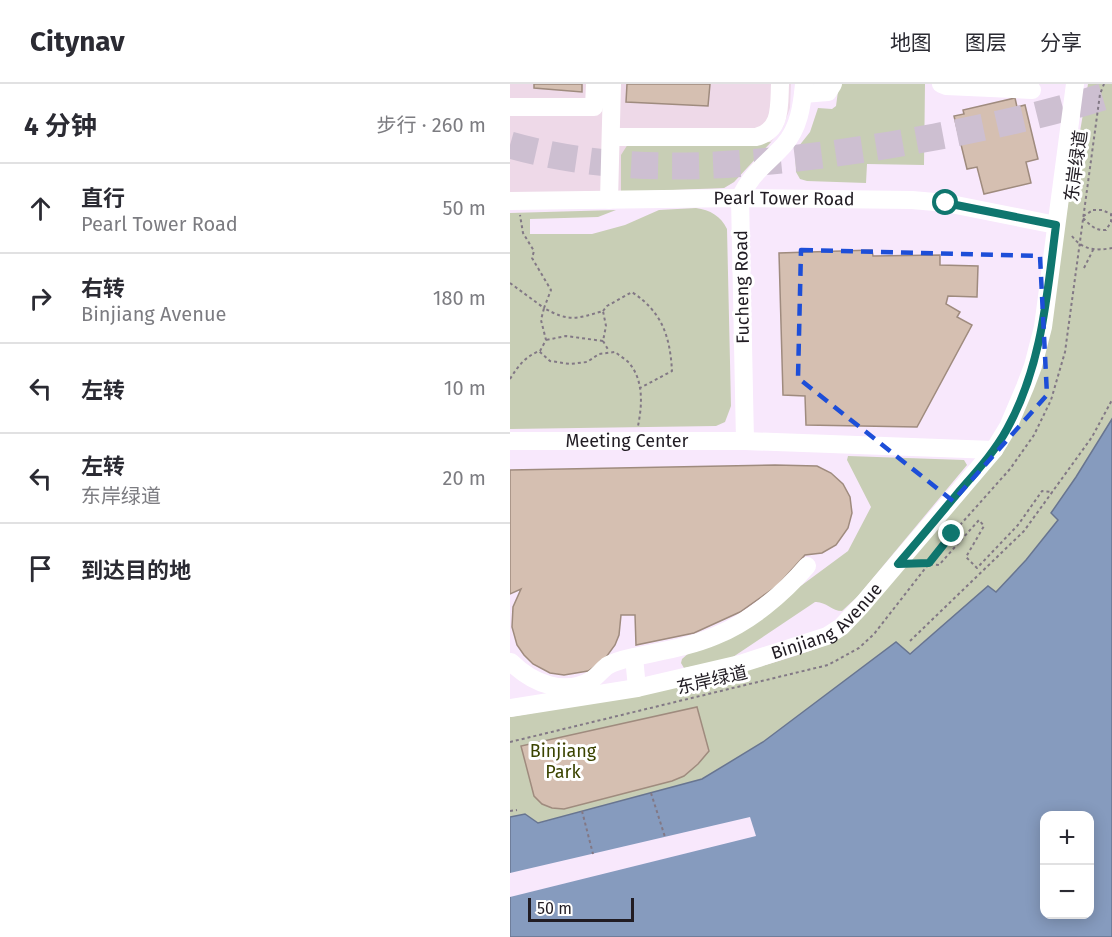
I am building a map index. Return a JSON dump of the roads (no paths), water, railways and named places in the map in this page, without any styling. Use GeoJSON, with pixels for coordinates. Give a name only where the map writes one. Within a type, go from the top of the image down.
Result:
{"type":"FeatureCollection","features":[{"type":"Feature","properties":{"kind":"street"},"geometry":{"type":"LineString","coordinates":[[510,106],[594,107],[595,84]]}},
{"type":"Feature","properties":{"kind":"street"},"geometry":{"type":"LineString","coordinates":[[609,200],[612,84]]}},
{"type":"Feature","properties":{"kind":"street"},"geometry":{"type":"LineString","coordinates":[[611,137],[764,135],[776,124],[780,84]]}},
{"type":"Feature","properties":{"kind":"street"},"geometry":{"type":"LineString","coordinates":[[740,198],[747,182],[785,144],[798,123],[804,89],[828,92],[833,84]]}},
{"type":"Feature","properties":{"kind":"street"},"geometry":{"type":"LineString","coordinates":[[941,84],[1032,90]]}},
{"type":"Feature","properties":{"kind":"street","name":"Binjiang Avenue"},"geometry":{"type":"LineString","coordinates":[[510,708],[637,688],[740,664],[827,636],[841,627],[898,564],[994,450],[1016,409],[1039,347],[1063,227],[1075,84]]}},
{"type":"Feature","properties":{"kind":"street","name":"Pearl Tower Road"},"geometry":{"type":"LineString","coordinates":[[514,201],[740,198],[912,200],[946,203],[1063,227]]}},
{"type":"Feature","properties":{"kind":"street","name":"Fucheng Road"},"geometry":{"type":"LineString","coordinates":[[740,198],[745,441]]}},
{"type":"Feature","properties":{"kind":"street","name":"Meeting Center"},"geometry":{"type":"LineString","coordinates":[[510,441],[745,441],[994,450]]}},
{"type":"Feature","properties":{"kind":"street"},"geometry":{"type":"LineString","coordinates":[[511,662],[521,672],[546,685],[572,686],[592,679],[613,663],[694,644],[717,636],[779,595],[807,566]]}},
{"type":"Feature","properties":{"kind":"street"},"geometry":{"type":"LineString","coordinates":[[634,657],[637,688]]}},
{"type":"Feature","properties":{"kind":"water"},"geometry":{"type":"Polygon","coordinates":[[[1112,419],[1112,937],[510,937],[510,817],[525,814],[538,823],[702,779],[763,742],[896,642],[910,654],[988,586],[996,592],[1026,560],[1058,520],[1051,513],[1112,419]]]}},
{"type":"Feature","properties":{"kind":"tunnel"},"geometry":{"type":"LineString","coordinates":[[510,145],[557,156],[604,163],[652,166],[748,163],[843,152],[946,135],[1030,117],[1112,94]]}},
{"type":"Feature","properties":{"kind":"park label","name":"Binjiang Park"},"geometry":{"type":"Point","coordinates":[563,761]}}]}
